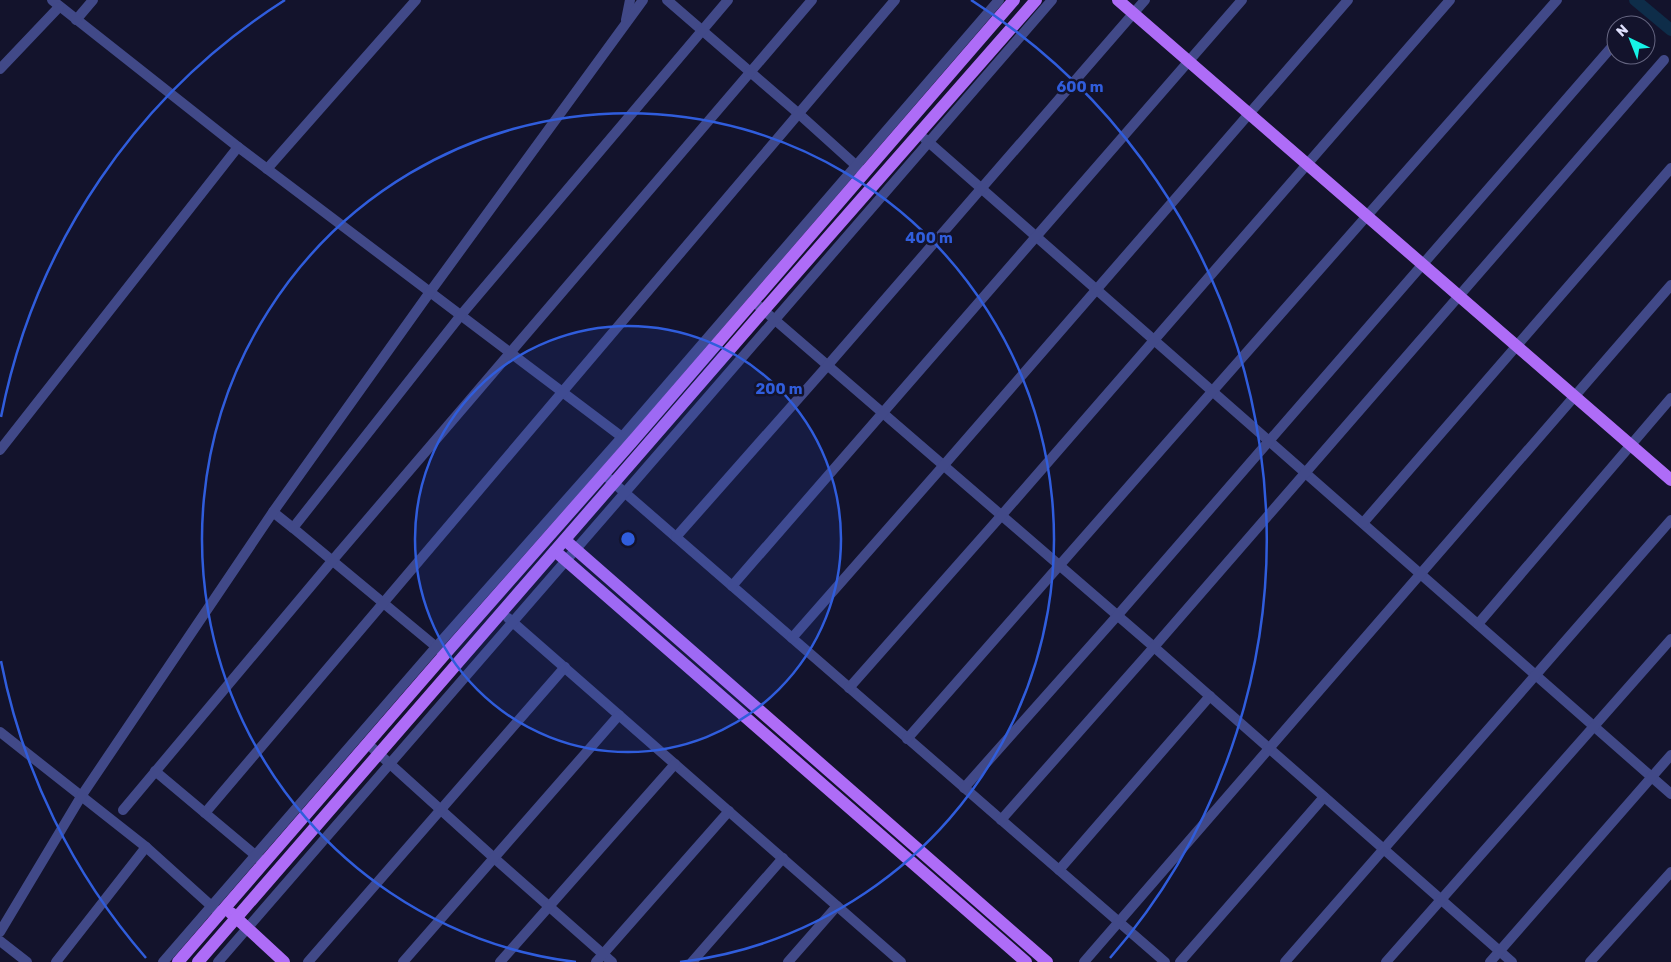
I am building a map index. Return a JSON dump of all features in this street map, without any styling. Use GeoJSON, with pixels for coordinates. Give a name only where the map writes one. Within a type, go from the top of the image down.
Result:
{"type":"FeatureCollection","features":[{"type":"Feature","properties":{"kind":"main road"},"geometry":{"type":"LineString","coordinates":[[178,962],[260,859],[368,744],[440,650],[603,474],[627,440],[753,301],[860,170],[1014,0]]}},
{"type":"Feature","properties":{"kind":"main road"},"geometry":{"type":"LineString","coordinates":[[198,962],[555,551],[619,488],[764,310],[1036,0]]}},
{"type":"Feature","properties":{"kind":"main road"},"geometry":{"type":"LineString","coordinates":[[1118,0],[1671,480]]}},
{"type":"Feature","properties":{"kind":"main road"},"geometry":{"type":"LineString","coordinates":[[565,540],[1047,962]]}},
{"type":"Feature","properties":{"kind":"main road"},"geometry":{"type":"LineString","coordinates":[[555,551],[1026,962]]}},
{"type":"Feature","properties":{"kind":"main road"},"geometry":{"type":"LineString","coordinates":[[219,909],[284,962]]}},
{"type":"Feature","properties":{"kind":"main road"},"geometry":{"type":"LineString","coordinates":[[245,931],[273,962]]}},
{"type":"Feature","properties":{"kind":"street"},"geometry":{"type":"LineString","coordinates":[[76,20],[93,0]]}},
{"type":"Feature","properties":{"kind":"street"},"geometry":{"type":"LineString","coordinates":[[267,169],[416,0]]}},
{"type":"Feature","properties":{"kind":"street"},"geometry":{"type":"LineString","coordinates":[[625,23],[630,0]]}},
{"type":"Feature","properties":{"kind":"street"},"geometry":{"type":"LineString","coordinates":[[0,932],[82,795],[273,512],[430,292],[643,0]]}},
{"type":"Feature","properties":{"kind":"street"},"geometry":{"type":"LineString","coordinates":[[667,0],[799,114],[860,170]]}},
{"type":"Feature","properties":{"kind":"street"},"geometry":{"type":"LineString","coordinates":[[293,528],[461,315],[728,0]]}},
{"type":"Feature","properties":{"kind":"street"},"geometry":{"type":"LineString","coordinates":[[122,810],[332,561],[812,0]]}},
{"type":"Feature","properties":{"kind":"street"},"geometry":{"type":"LineString","coordinates":[[204,813],[895,0]]}},
{"type":"Feature","properties":{"kind":"street"},"geometry":{"type":"LineString","coordinates":[[155,772],[260,859],[440,650],[627,440],[860,170],[999,0]]}},
{"type":"Feature","properties":{"kind":"street"},"geometry":{"type":"LineString","coordinates":[[218,962],[566,560],[619,488],[775,319],[1052,0]]}},
{"type":"Feature","properties":{"kind":"street"},"geometry":{"type":"LineString","coordinates":[[676,537],[1145,0]]}},
{"type":"Feature","properties":{"kind":"street"},"geometry":{"type":"LineString","coordinates":[[732,586],[884,414],[1242,0]]}},
{"type":"Feature","properties":{"kind":"street"},"geometry":{"type":"LineString","coordinates":[[792,638],[1348,0]]}},
{"type":"Feature","properties":{"kind":"street"},"geometry":{"type":"LineString","coordinates":[[849,688],[1450,0]]}},
{"type":"Feature","properties":{"kind":"street"},"geometry":{"type":"LineString","coordinates":[[907,739],[1213,392],[1365,215],[1557,0]]}},
{"type":"Feature","properties":{"kind":"street"},"geometry":{"type":"LineString","coordinates":[[0,69],[55,4],[238,148],[627,440]]}},
{"type":"Feature","properties":{"kind":"street"},"geometry":{"type":"LineString","coordinates":[[964,788],[1117,616],[1606,53]]}},
{"type":"Feature","properties":{"kind":"street"},"geometry":{"type":"LineString","coordinates":[[1001,820],[1154,647],[1664,60]]}},
{"type":"Feature","properties":{"kind":"street"},"geometry":{"type":"LineString","coordinates":[[918,134],[1671,794]]}},
{"type":"Feature","properties":{"kind":"street"},"geometry":{"type":"LineString","coordinates":[[0,450],[238,148]]}},
{"type":"Feature","properties":{"kind":"street"},"geometry":{"type":"LineString","coordinates":[[1363,523],[1671,168]]}},
{"type":"Feature","properties":{"kind":"street"},"geometry":{"type":"LineString","coordinates":[[1084,962],[1671,285]]}},
{"type":"Feature","properties":{"kind":"street"},"geometry":{"type":"LineString","coordinates":[[753,301],[1154,647],[1512,962]]}},
{"type":"Feature","properties":{"kind":"street"},"geometry":{"type":"LineString","coordinates":[[1478,624],[1671,398]]}},
{"type":"Feature","properties":{"kind":"street"},"geometry":{"type":"LineString","coordinates":[[603,474],[1165,962]]}},
{"type":"Feature","properties":{"kind":"street"},"geometry":{"type":"LineString","coordinates":[[273,512],[440,650]]}},
{"type":"Feature","properties":{"kind":"street"},"geometry":{"type":"LineString","coordinates":[[1285,962],[1671,520]]}},
{"type":"Feature","properties":{"kind":"street"},"geometry":{"type":"LineString","coordinates":[[502,612],[837,906],[889,958],[901,962]]}},
{"type":"Feature","properties":{"kind":"street"},"geometry":{"type":"LineString","coordinates":[[1386,962],[1671,639]]}},
{"type":"Feature","properties":{"kind":"street"},"geometry":{"type":"LineString","coordinates":[[308,962],[565,668]]}},
{"type":"Feature","properties":{"kind":"street"},"geometry":{"type":"LineString","coordinates":[[1058,870],[1210,696]]}},
{"type":"Feature","properties":{"kind":"street"},"geometry":{"type":"LineString","coordinates":[[402,962],[619,715]]}},
{"type":"Feature","properties":{"kind":"street"},"geometry":{"type":"LineString","coordinates":[[0,732],[82,795],[219,909],[163,962]]}},
{"type":"Feature","properties":{"kind":"street"},"geometry":{"type":"LineString","coordinates":[[368,744],[549,906],[599,958],[612,962]]}},
{"type":"Feature","properties":{"kind":"street"},"geometry":{"type":"LineString","coordinates":[[1490,962],[1671,755]]}},
{"type":"Feature","properties":{"kind":"street"},"geometry":{"type":"LineString","coordinates":[[500,962],[674,764]]}},
{"type":"Feature","properties":{"kind":"street"},"geometry":{"type":"LineString","coordinates":[[1180,962],[1324,797]]}},
{"type":"Feature","properties":{"kind":"street"},"geometry":{"type":"LineString","coordinates":[[599,958],[729,811]]}},
{"type":"Feature","properties":{"kind":"street"},"geometry":{"type":"LineString","coordinates":[[56,962],[146,847]]}},
{"type":"Feature","properties":{"kind":"street"},"geometry":{"type":"LineString","coordinates":[[692,962],[783,858]]}},
{"type":"Feature","properties":{"kind":"street"},"geometry":{"type":"LineString","coordinates":[[1590,962],[1671,872]]}},
{"type":"Feature","properties":{"kind":"street"},"geometry":{"type":"LineString","coordinates":[[788,962],[837,906]]}},
{"type":"Feature","properties":{"kind":"street"},"geometry":{"type":"LineString","coordinates":[[0,941],[27,962]]}},
{"type":"Feature","properties":{"kind":"waterway"},"geometry":{"type":"LineString","coordinates":[[1635,0],[1671,30]]}}]}
